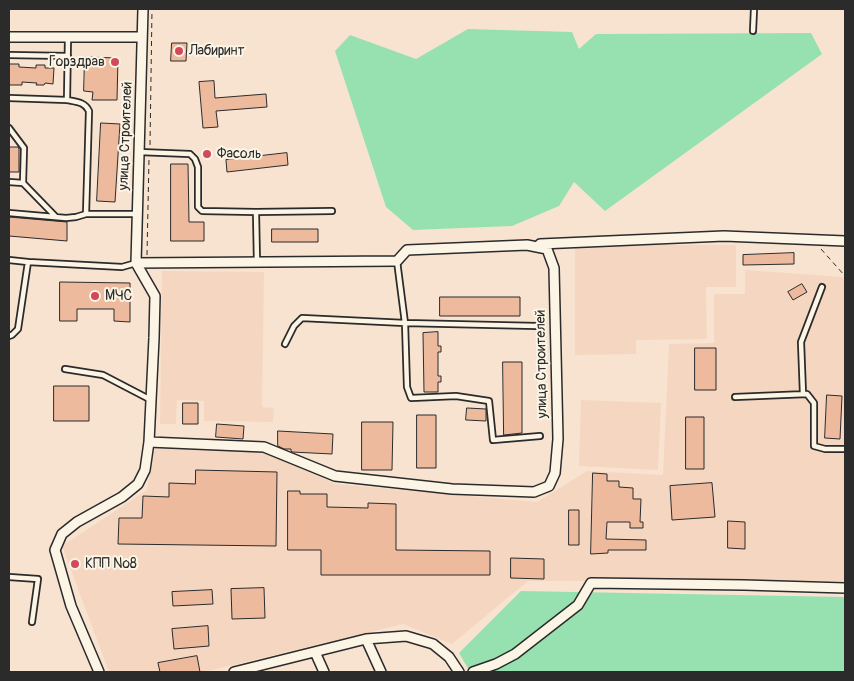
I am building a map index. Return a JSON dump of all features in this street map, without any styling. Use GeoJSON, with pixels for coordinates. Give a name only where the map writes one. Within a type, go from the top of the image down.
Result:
{"type":"FeatureCollection","features":[{"type":"Feature","properties":{"kind":"street","name":"улица Строителей"},"geometry":{"type":"LineString","coordinates":[[100,672],[71,606],[55,550],[62,534],[77,522],[122,497],[138,484],[145,470],[149,442],[154,296],[136,263],[143,9]]}},
{"type":"Feature","properties":{"kind":"street"},"geometry":{"type":"LineString","coordinates":[[9,37],[142,37]]}},
{"type":"Feature","properties":{"kind":"street"},"geometry":{"type":"LineString","coordinates":[[527,245],[724,236],[845,240]]}},
{"type":"Feature","properties":{"kind":"street","name":"улица Строителей"},"geometry":{"type":"LineString","coordinates":[[149,442],[264,448],[335,476],[452,489],[534,492],[549,486],[555,473],[558,439],[554,268],[546,249],[527,245],[408,250],[397,262]]}},
{"type":"Feature","properties":{"kind":"street"},"geometry":{"type":"LineString","coordinates":[[136,263],[397,262]]}},
{"type":"Feature","properties":{"kind":"street"},"geometry":{"type":"LineString","coordinates":[[473,672],[496,664],[515,654],[578,604],[591,583],[845,588]]}},
{"type":"Feature","properties":{"kind":"street"},"geometry":{"type":"LineString","coordinates":[[234,672],[366,639],[406,636],[433,644],[450,657],[459,672]]}},
{"type":"Feature","properties":{"kind":"street"},"geometry":{"type":"LineString","coordinates":[[366,639],[381,672]]}},
{"type":"Feature","properties":{"kind":"street"},"geometry":{"type":"LineString","coordinates":[[315,652],[324,672]]}},
{"type":"Feature","properties":{"kind":"lane"},"geometry":{"type":"LineString","coordinates":[[753,31],[754,9]]}},
{"type":"Feature","properties":{"kind":"lane"},"geometry":{"type":"LineString","coordinates":[[68,37],[68,100]]}},
{"type":"Feature","properties":{"kind":"lane"},"geometry":{"type":"LineString","coordinates":[[9,55],[68,56]]}},
{"type":"Feature","properties":{"kind":"lane"},"geometry":{"type":"LineString","coordinates":[[9,98],[68,100],[87,106],[89,111],[86,214]]}},
{"type":"Feature","properties":{"kind":"lane"},"geometry":{"type":"LineString","coordinates":[[9,128],[24,148],[23,183]]}},
{"type":"Feature","properties":{"kind":"lane"},"geometry":{"type":"LineString","coordinates":[[139,152],[190,154],[195,159],[198,167],[198,207],[202,211],[332,211]]}},
{"type":"Feature","properties":{"kind":"lane"},"geometry":{"type":"LineString","coordinates":[[9,182],[23,183],[56,217]]}},
{"type":"Feature","properties":{"kind":"lane"},"geometry":{"type":"LineString","coordinates":[[256,212],[257,263]]}},
{"type":"Feature","properties":{"kind":"lane"},"geometry":{"type":"LineString","coordinates":[[9,213],[66,218],[86,214],[137,214]]}},
{"type":"Feature","properties":{"kind":"lane"},"geometry":{"type":"LineString","coordinates":[[9,260],[122,267],[136,263]]}},
{"type":"Feature","properties":{"kind":"lane"},"geometry":{"type":"LineString","coordinates":[[9,336],[18,329],[28,262]]}},
{"type":"Feature","properties":{"kind":"lane"},"geometry":{"type":"LineString","coordinates":[[397,262],[405,323],[407,387],[411,398],[456,396],[489,401],[493,440],[540,436]]}},
{"type":"Feature","properties":{"kind":"lane"},"geometry":{"type":"LineString","coordinates":[[803,394],[801,342],[822,287]]}},
{"type":"Feature","properties":{"kind":"lane"},"geometry":{"type":"LineString","coordinates":[[285,344],[294,326],[302,318],[537,326]]}},
{"type":"Feature","properties":{"kind":"lane"},"geometry":{"type":"LineString","coordinates":[[65,369],[103,375],[151,400]]}},
{"type":"Feature","properties":{"kind":"lane"},"geometry":{"type":"LineString","coordinates":[[734,397],[807,394],[814,403],[814,446],[826,449],[845,449]]}},
{"type":"Feature","properties":{"kind":"lane"},"geometry":{"type":"LineString","coordinates":[[9,577],[38,580],[32,622]]}},
{"type":"Feature","properties":{"kind":"path"},"geometry":{"type":"LineString","coordinates":[[150,145],[152,9]]}},
{"type":"Feature","properties":{"kind":"path"},"geometry":{"type":"LineString","coordinates":[[147,264],[149,155]]}},
{"type":"Feature","properties":{"kind":"path"},"geometry":{"type":"LineString","coordinates":[[812,239],[845,276]]}},
{"type":"Feature","properties":{"kind":"shaded area"},"geometry":{"type":"Polygon","coordinates":[[[575,245],[736,245],[736,287],[706,287],[707,339],[636,340],[636,354],[575,355],[575,245]]]}},
{"type":"Feature","properties":{"kind":"shaded area"},"geometry":{"type":"Polygon","coordinates":[[[745,270],[843,277],[845,284],[845,581],[528,581],[452,644],[403,624],[204,672],[109,672],[62,546],[147,490],[155,446],[264,453],[336,484],[537,502],[587,471],[663,475],[669,344],[714,343],[714,294],[745,294],[745,270]]]}},
{"type":"Feature","properties":{"kind":"shaded area"},"geometry":{"type":"Polygon","coordinates":[[[162,271],[264,272],[262,407],[274,408],[273,422],[204,421],[204,401],[177,400],[176,424],[160,424],[162,271]]]}},
{"type":"Feature","properties":{"kind":"shaded area"},"geometry":{"type":"Polygon","coordinates":[[[581,400],[661,403],[658,470],[579,466],[581,400]]]}},
{"type":"Feature","properties":{"kind":"green space"},"geometry":{"type":"Polygon","coordinates":[[[468,29],[572,32],[579,49],[596,34],[811,33],[822,54],[605,211],[574,182],[559,206],[512,226],[413,230],[386,207],[335,51],[350,35],[416,59],[468,29]]]}},
{"type":"Feature","properties":{"kind":"green space"},"geometry":{"type":"Polygon","coordinates":[[[521,591],[845,597],[845,672],[470,672],[459,653],[521,591]]]}},
{"type":"Feature","properties":{"kind":"building"},"geometry":{"type":"Polygon","coordinates":[[[172,43],[187,43],[186,61],[171,61],[172,43]]]}},
{"type":"Feature","properties":{"kind":"building"},"geometry":{"type":"Polygon","coordinates":[[[85,57],[118,58],[117,100],[92,100],[93,92],[84,91],[85,57]]]}},
{"type":"Feature","properties":{"kind":"building"},"geometry":{"type":"Polygon","coordinates":[[[9,64],[19,64],[19,67],[36,68],[36,65],[45,65],[45,68],[54,68],[53,84],[36,85],[37,83],[22,82],[22,85],[9,85],[9,64]]]}},
{"type":"Feature","properties":{"kind":"building"},"geometry":{"type":"Polygon","coordinates":[[[214,81],[215,98],[266,94],[267,107],[216,111],[218,127],[203,128],[199,82],[214,81]]]}},
{"type":"Feature","properties":{"kind":"building"},"geometry":{"type":"Polygon","coordinates":[[[101,123],[120,124],[115,202],[97,201],[101,123]]]}},
{"type":"Feature","properties":{"kind":"building"},"geometry":{"type":"Polygon","coordinates":[[[9,147],[18,147],[19,149],[19,172],[9,172],[9,147]]]}},
{"type":"Feature","properties":{"kind":"building"},"geometry":{"type":"Polygon","coordinates":[[[287,153],[288,165],[227,172],[226,160],[287,153]]]}},
{"type":"Feature","properties":{"kind":"building"},"geometry":{"type":"Polygon","coordinates":[[[171,164],[188,164],[189,222],[204,222],[204,241],[171,241],[171,164]]]}},
{"type":"Feature","properties":{"kind":"building"},"geometry":{"type":"Polygon","coordinates":[[[9,217],[67,222],[67,241],[9,236],[9,217]]]}},
{"type":"Feature","properties":{"kind":"building"},"geometry":{"type":"Polygon","coordinates":[[[272,229],[318,229],[318,242],[272,242],[272,229]]]}},
{"type":"Feature","properties":{"kind":"building"},"geometry":{"type":"Polygon","coordinates":[[[794,253],[794,264],[743,265],[743,255],[794,253]]]}},
{"type":"Feature","properties":{"kind":"building","name":"МЧС"},"geometry":{"type":"Polygon","coordinates":[[[60,282],[130,283],[130,322],[114,321],[114,309],[77,309],[77,321],[60,321],[60,282]]]}},
{"type":"Feature","properties":{"kind":"building"},"geometry":{"type":"Polygon","coordinates":[[[802,284],[807,292],[793,300],[788,292],[802,284]]]}},
{"type":"Feature","properties":{"kind":"building"},"geometry":{"type":"Polygon","coordinates":[[[440,297],[520,297],[520,316],[440,316],[440,297]]]}},
{"type":"Feature","properties":{"kind":"building"},"geometry":{"type":"Polygon","coordinates":[[[438,332],[438,346],[441,346],[441,352],[438,352],[438,376],[441,376],[441,382],[438,382],[438,392],[424,392],[423,333],[438,332]]]}},
{"type":"Feature","properties":{"kind":"building"},"geometry":{"type":"Polygon","coordinates":[[[695,348],[716,348],[716,390],[695,390],[695,348]]]}},
{"type":"Feature","properties":{"kind":"building"},"geometry":{"type":"Polygon","coordinates":[[[503,362],[522,362],[522,433],[504,435],[503,362]]]}},
{"type":"Feature","properties":{"kind":"building"},"geometry":{"type":"Polygon","coordinates":[[[54,386],[89,386],[89,421],[54,421],[54,386]]]}},
{"type":"Feature","properties":{"kind":"building"},"geometry":{"type":"Polygon","coordinates":[[[827,395],[842,396],[840,439],[825,438],[827,395]]]}},
{"type":"Feature","properties":{"kind":"building"},"geometry":{"type":"Polygon","coordinates":[[[183,403],[198,403],[198,424],[183,424],[183,403]]]}},
{"type":"Feature","properties":{"kind":"building"},"geometry":{"type":"Polygon","coordinates":[[[467,408],[486,409],[486,421],[466,420],[467,408]]]}},
{"type":"Feature","properties":{"kind":"building"},"geometry":{"type":"Polygon","coordinates":[[[417,415],[436,415],[436,468],[417,468],[417,415]]]}},
{"type":"Feature","properties":{"kind":"building"},"geometry":{"type":"Polygon","coordinates":[[[686,417],[704,417],[704,469],[686,469],[686,417]]]}},
{"type":"Feature","properties":{"kind":"building"},"geometry":{"type":"Polygon","coordinates":[[[362,422],[393,422],[392,470],[362,470],[362,422]]]}},
{"type":"Feature","properties":{"kind":"building"},"geometry":{"type":"Polygon","coordinates":[[[217,424],[244,426],[243,439],[216,437],[217,424]]]}},
{"type":"Feature","properties":{"kind":"building"},"geometry":{"type":"Polygon","coordinates":[[[278,431],[333,434],[332,454],[292,452],[291,449],[284,449],[278,446],[278,431]]]}},
{"type":"Feature","properties":{"kind":"building"},"geometry":{"type":"Polygon","coordinates":[[[196,470],[277,472],[276,546],[118,544],[119,518],[142,518],[143,496],[169,497],[169,483],[195,484],[196,470]]]}},
{"type":"Feature","properties":{"kind":"building"},"geometry":{"type":"Polygon","coordinates":[[[593,473],[607,474],[607,481],[619,481],[619,487],[633,488],[633,499],[641,499],[640,522],[643,522],[643,528],[630,528],[630,522],[607,522],[606,539],[646,540],[646,550],[608,550],[608,553],[591,554],[593,473]]]}},
{"type":"Feature","properties":{"kind":"building"},"geometry":{"type":"Polygon","coordinates":[[[712,483],[715,517],[672,520],[670,486],[712,483]]]}},
{"type":"Feature","properties":{"kind":"building"},"geometry":{"type":"Polygon","coordinates":[[[288,491],[300,491],[300,494],[327,494],[327,507],[368,508],[368,503],[396,504],[396,550],[490,551],[490,575],[321,575],[321,550],[288,550],[288,491]]]}},
{"type":"Feature","properties":{"kind":"building"},"geometry":{"type":"Polygon","coordinates":[[[569,510],[579,510],[579,545],[569,545],[569,510]]]}},
{"type":"Feature","properties":{"kind":"building"},"geometry":{"type":"Polygon","coordinates":[[[728,521],[745,522],[745,549],[728,548],[728,521]]]}},
{"type":"Feature","properties":{"kind":"building"},"geometry":{"type":"Polygon","coordinates":[[[511,558],[544,559],[544,579],[511,578],[511,558]]]}},
{"type":"Feature","properties":{"kind":"building"},"geometry":{"type":"Polygon","coordinates":[[[264,588],[265,618],[232,619],[231,589],[264,588]]]}},
{"type":"Feature","properties":{"kind":"building"},"geometry":{"type":"Polygon","coordinates":[[[212,590],[213,604],[173,606],[172,592],[212,590]]]}},
{"type":"Feature","properties":{"kind":"building"},"geometry":{"type":"Polygon","coordinates":[[[208,626],[209,646],[174,649],[172,629],[208,626]]]}},
{"type":"Feature","properties":{"kind":"building"},"geometry":{"type":"Polygon","coordinates":[[[197,656],[200,672],[160,672],[158,663],[197,656]]]}},
{"type":"Feature","properties":{"kind":"place","name":"Лабиринт"},"geometry":{"type":"Point","coordinates":[179,51]}},
{"type":"Feature","properties":{"kind":"place","name":"Горздрав"},"geometry":{"type":"Point","coordinates":[115,62]}},
{"type":"Feature","properties":{"kind":"place","name":"Фасоль"},"geometry":{"type":"Point","coordinates":[207,154]}},
{"type":"Feature","properties":{"kind":"place","name":"МЧС"},"geometry":{"type":"Point","coordinates":[95,296]}},
{"type":"Feature","properties":{"kind":"place","name":"КПП №8"},"geometry":{"type":"Point","coordinates":[75,564]}}]}
